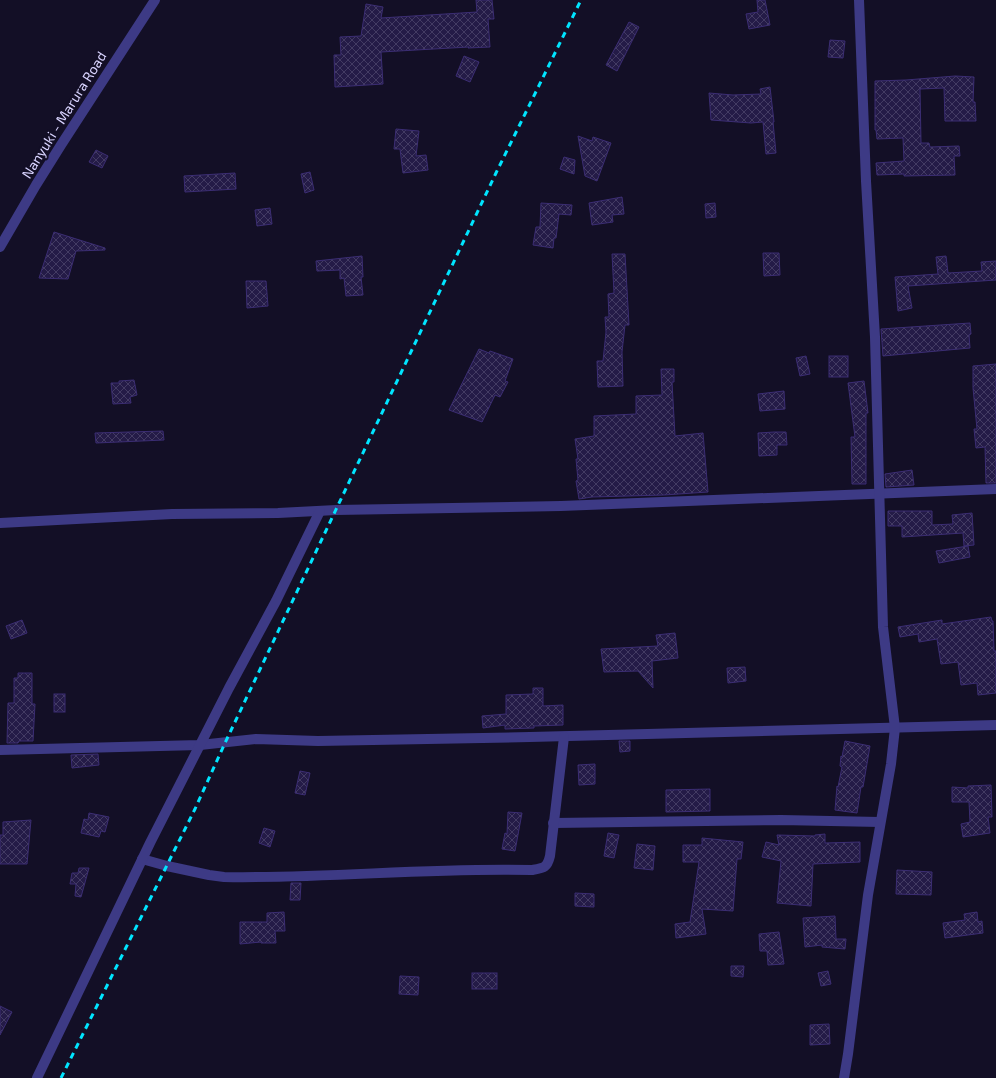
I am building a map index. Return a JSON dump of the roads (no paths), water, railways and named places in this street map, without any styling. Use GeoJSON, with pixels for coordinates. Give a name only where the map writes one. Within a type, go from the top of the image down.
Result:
{"type":"FeatureCollection","features":[{"type":"Feature","properties":{"kind":"street","name":"Nanyuki - Marura Road"},"geometry":{"type":"LineString","coordinates":[[0,247],[48,165],[155,0]]}},
{"type":"Feature","properties":{"kind":"street"},"geometry":{"type":"LineString","coordinates":[[844,1078],[867,902],[891,764],[895,728],[882,627],[875,337],[866,181],[859,0]]}},
{"type":"Feature","properties":{"kind":"street"},"geometry":{"type":"LineString","coordinates":[[0,523],[172,514],[561,506],[996,489]]}},
{"type":"Feature","properties":{"kind":"street"},"geometry":{"type":"LineString","coordinates":[[37,1078],[142,859],[276,601],[320,511]]}},
{"type":"Feature","properties":{"kind":"street"},"geometry":{"type":"LineString","coordinates":[[0,750],[200,745],[256,739],[318,741],[564,737],[996,725]]}},
{"type":"Feature","properties":{"kind":"street"},"geometry":{"type":"LineString","coordinates":[[142,859],[167,866],[224,877],[351,875],[457,870],[532,870],[543,868],[548,864],[550,856],[564,737]]}},
{"type":"Feature","properties":{"kind":"street"},"geometry":{"type":"LineString","coordinates":[[553,823],[781,820],[880,822]]}},
{"type":"Feature","properties":{"kind":"railway"},"geometry":{"type":"LineString","coordinates":[[61,1078],[195,809],[496,173],[581,0]]}}]}
